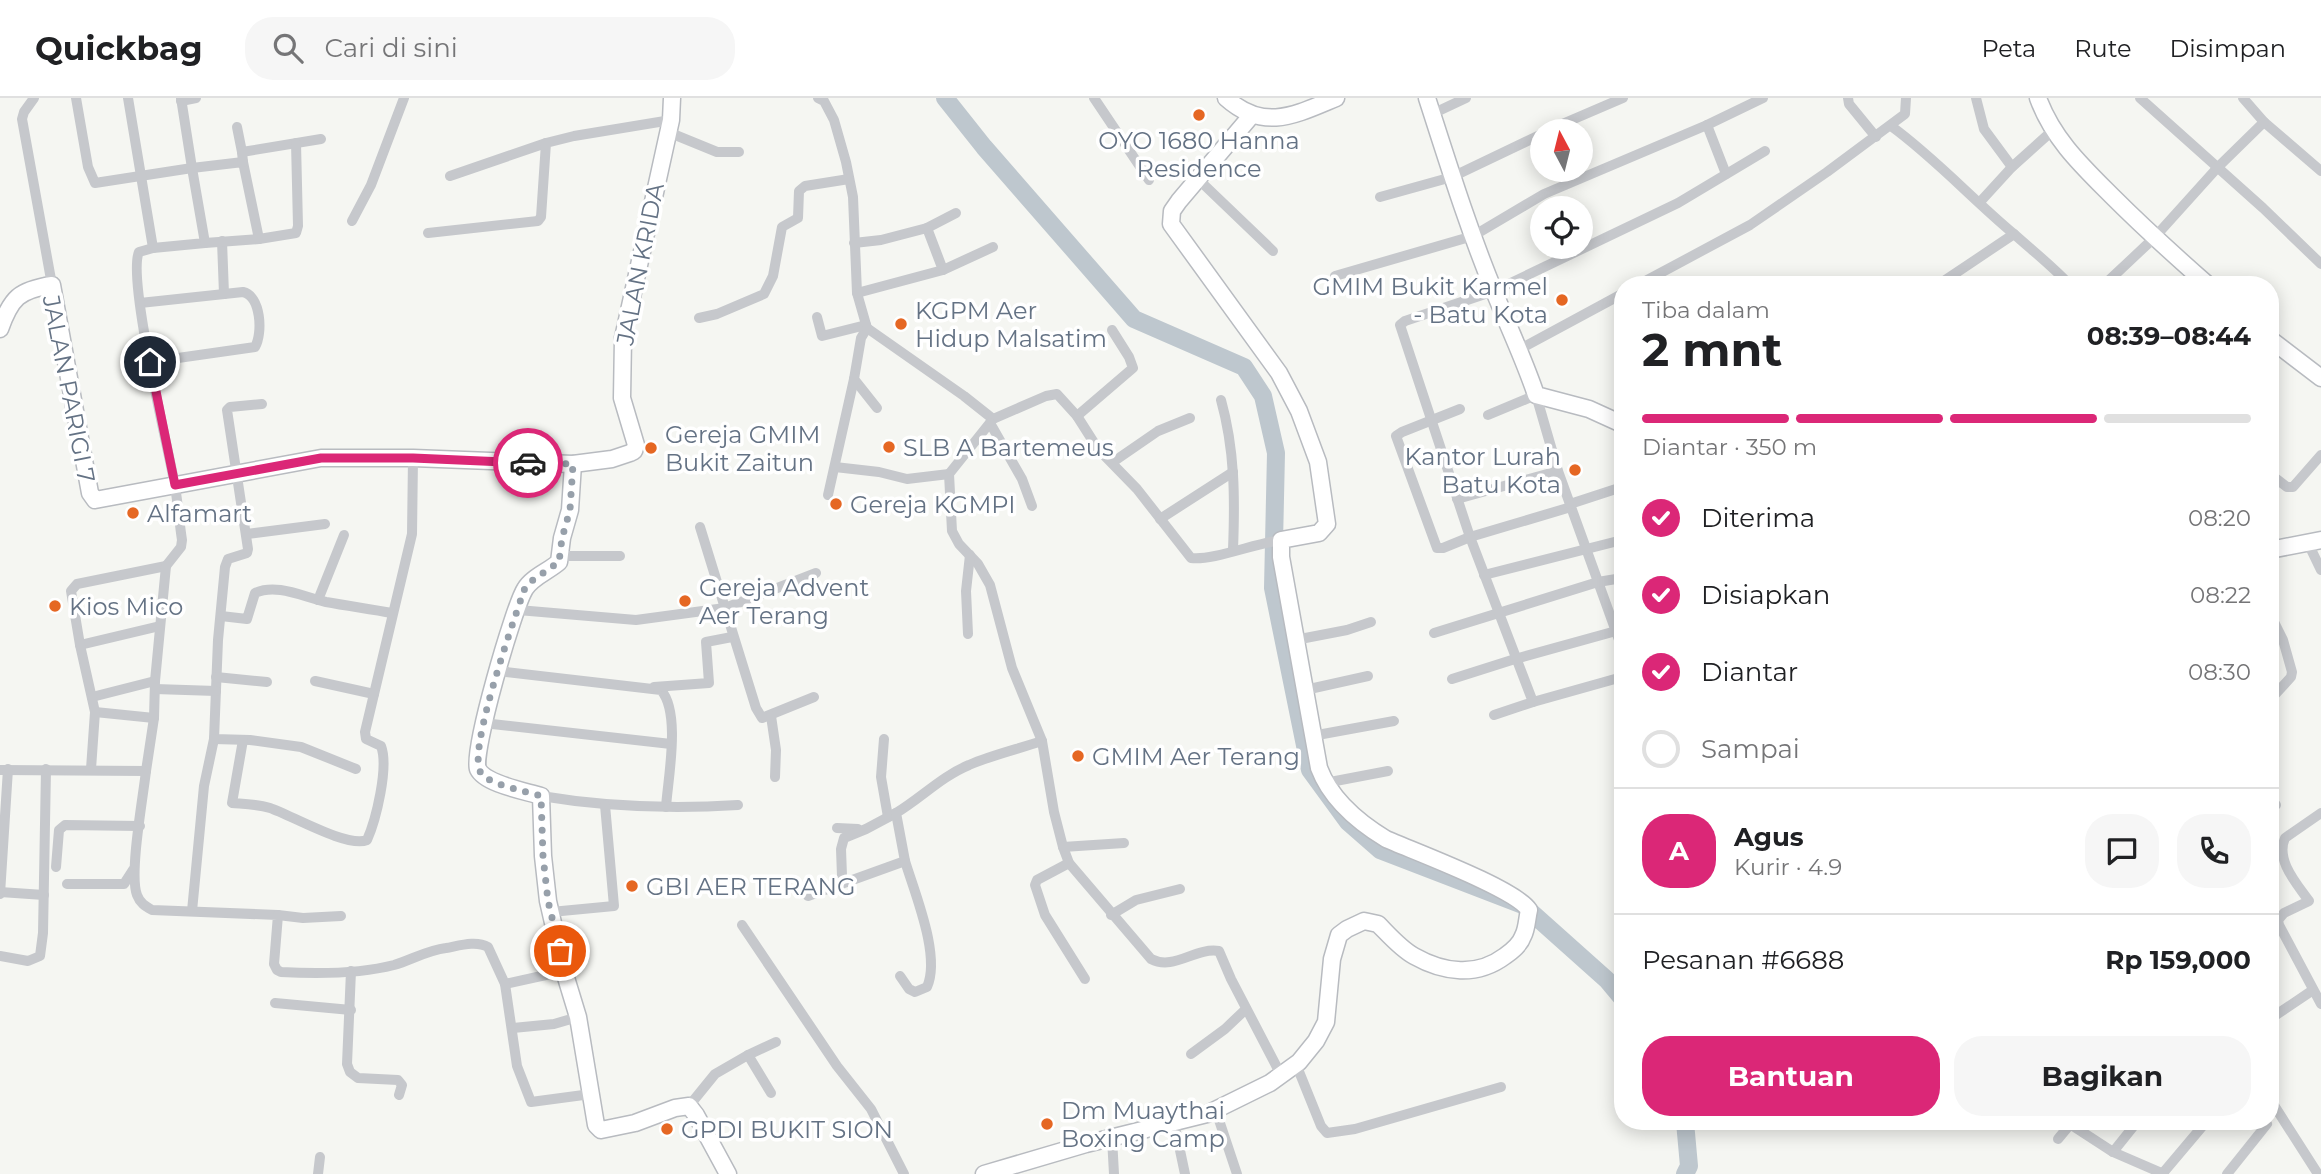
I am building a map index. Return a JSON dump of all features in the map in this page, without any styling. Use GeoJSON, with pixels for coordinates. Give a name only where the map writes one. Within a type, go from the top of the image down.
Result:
{"type":"FeatureCollection","features":[{"type":"Feature","properties":{"kind":"street"},"geometry":{"type":"LineString","coordinates":[[34,98],[22,119],[52,285]]}},
{"type":"Feature","properties":{"kind":"street"},"geometry":{"type":"LineString","coordinates":[[76,98],[92,180],[100,183],[192,168],[321,139]]}},
{"type":"Feature","properties":{"kind":"street"},"geometry":{"type":"LineString","coordinates":[[128,98],[152,248]]}},
{"type":"Feature","properties":{"kind":"street"},"geometry":{"type":"LineString","coordinates":[[196,98],[181,99],[205,243]]}},
{"type":"Feature","properties":{"kind":"street"},"geometry":{"type":"LineString","coordinates":[[352,221],[371,185],[404,98]]}},
{"type":"Feature","properties":{"kind":"street","name":"JALAN KRIDA"},"geometry":{"type":"LineString","coordinates":[[573,464],[612,459],[636,448],[622,398],[623,338],[669,126],[672,98]]}},
{"type":"Feature","properties":{"kind":"street"},"geometry":{"type":"LineString","coordinates":[[818,98],[824,101],[834,120],[853,197],[858,293],[866,326],[861,338],[828,495]]}},
{"type":"Feature","properties":{"kind":"street"},"geometry":{"type":"LineString","coordinates":[[1094,98],[1149,180]]}},
{"type":"Feature","properties":{"kind":"street"},"geometry":{"type":"LineString","coordinates":[[1226,98],[1251,116],[1283,117],[1326,100]]}},
{"type":"Feature","properties":{"kind":"street"},"geometry":{"type":"LineString","coordinates":[[1466,98],[1429,106],[1473,236],[1520,349],[1570,506],[1614,623]]}},
{"type":"Feature","properties":{"kind":"street"},"geometry":{"type":"LineString","coordinates":[[1574,119],[1623,98]]}},
{"type":"Feature","properties":{"kind":"street"},"geometry":{"type":"LineString","coordinates":[[1335,276],[1473,236],[1544,194],[1763,98]]}},
{"type":"Feature","properties":{"kind":"street"},"geometry":{"type":"LineString","coordinates":[[1848,98],[1849,104],[1876,137]]}},
{"type":"Feature","properties":{"kind":"street"},"geometry":{"type":"LineString","coordinates":[[1655,276],[1750,225],[1876,137],[1905,114],[1906,98]]}},
{"type":"Feature","properties":{"kind":"street"},"geometry":{"type":"LineString","coordinates":[[1976,98],[1984,129],[2012,167]]}},
{"type":"Feature","properties":{"kind":"street"},"geometry":{"type":"LineString","coordinates":[[2038,98],[2052,131],[2068,152],[2198,276]]}},
{"type":"Feature","properties":{"kind":"street"},"geometry":{"type":"LineString","coordinates":[[2140,98],[2321,264]]}},
{"type":"Feature","properties":{"kind":"street"},"geometry":{"type":"LineString","coordinates":[[2242,98],[2264,122],[2321,171]]}},
{"type":"Feature","properties":{"kind":"street"},"geometry":{"type":"LineString","coordinates":[[1251,116],[1172,211],[1171,224],[1279,373],[1299,411],[1318,462],[1328,520],[1326,527],[1314,535],[1260,543],[1208,558],[1191,558],[1137,488],[1098,449],[1077,416],[1057,394],[991,421],[949,474],[952,531],[959,544],[978,564],[989,585],[1012,668],[1042,741],[1063,848],[1069,863],[1141,950],[1157,962],[1175,962],[1211,950],[1219,951],[1281,1075]]}},
{"type":"Feature","properties":{"kind":"street"},"geometry":{"type":"LineString","coordinates":[[2113,276],[2264,122]]}},
{"type":"Feature","properties":{"kind":"street"},"geometry":{"type":"LineString","coordinates":[[1706,125],[1726,174]]}},
{"type":"Feature","properties":{"kind":"street"},"geometry":{"type":"LineString","coordinates":[[450,176],[573,136],[669,126],[717,152],[739,152]]}},
{"type":"Feature","properties":{"kind":"street"},"geometry":{"type":"LineString","coordinates":[[1891,126],[2061,276]]}},
{"type":"Feature","properties":{"kind":"street"},"geometry":{"type":"LineString","coordinates":[[237,127],[259,239]]}},
{"type":"Feature","properties":{"kind":"street"},"geometry":{"type":"LineString","coordinates":[[1980,202],[2012,167],[2052,131]]}},
{"type":"Feature","properties":{"kind":"street"},"geometry":{"type":"LineString","coordinates":[[1380,197],[1452,177],[1530,139]]}},
{"type":"Feature","properties":{"kind":"street"},"geometry":{"type":"LineString","coordinates":[[296,143],[298,230],[295,234],[152,248],[139,252],[136,259],[140,303],[175,485],[182,540],[181,547],[166,566],[154,718],[134,868],[136,892],[145,906],[152,910],[303,918],[341,916]]}},
{"type":"Feature","properties":{"kind":"street"},"geometry":{"type":"LineString","coordinates":[[428,233],[538,221],[541,217],[546,143]]}},
{"type":"Feature","properties":{"kind":"street"},"geometry":{"type":"LineString","coordinates":[[1533,702],[1483,575],[1400,325],[1494,291],[1678,202],[1765,151]]}},
{"type":"Feature","properties":{"kind":"street"},"geometry":{"type":"LineString","coordinates":[[699,318],[717,314],[764,294],[774,276],[782,226],[798,218],[799,191],[805,186],[849,179]]}},
{"type":"Feature","properties":{"kind":"street"},"geometry":{"type":"LineString","coordinates":[[1199,180],[1273,251]]}},
{"type":"Feature","properties":{"kind":"street"},"geometry":{"type":"LineString","coordinates":[[855,243],[881,240],[927,228],[956,212]]}},
{"type":"Feature","properties":{"kind":"street"},"geometry":{"type":"LineString","coordinates":[[927,228],[943,270]]}},
{"type":"Feature","properties":{"kind":"street"},"geometry":{"type":"LineString","coordinates":[[1951,276],[2014,234]]}},
{"type":"Feature","properties":{"kind":"street"},"geometry":{"type":"LineString","coordinates":[[222,242],[224,294]]}},
{"type":"Feature","properties":{"kind":"street"},"geometry":{"type":"LineString","coordinates":[[858,293],[943,270],[993,247]]}},
{"type":"Feature","properties":{"kind":"street","name":"JALAN PARIGI 7"},"geometry":{"type":"LineString","coordinates":[[0,329],[6,311],[19,295],[32,288],[52,285],[91,498],[239,475],[321,458],[413,458],[573,464]]}},
{"type":"Feature","properties":{"kind":"street"},"geometry":{"type":"LineString","coordinates":[[140,303],[249,293],[253,299],[259,328],[255,347],[150,362]]}},
{"type":"Feature","properties":{"kind":"street"},"geometry":{"type":"LineString","coordinates":[[1520,349],[1614,298]]}},
{"type":"Feature","properties":{"kind":"street"},"geometry":{"type":"LineString","coordinates":[[817,317],[822,336],[866,326],[964,396],[991,421],[1022,479],[1032,506]]}},
{"type":"Feature","properties":{"kind":"street"},"geometry":{"type":"LineString","coordinates":[[1077,416],[1133,369],[1129,357],[1112,330]]}},
{"type":"Feature","properties":{"kind":"street"},"geometry":{"type":"LineString","coordinates":[[2279,346],[2321,378]]}},
{"type":"Feature","properties":{"kind":"street"},"geometry":{"type":"LineString","coordinates":[[854,379],[877,408]]}},
{"type":"Feature","properties":{"kind":"street"},"geometry":{"type":"LineString","coordinates":[[1488,415],[1536,395],[1589,409],[1614,420]]}},
{"type":"Feature","properties":{"kind":"street"},"geometry":{"type":"LineString","coordinates":[[1221,400],[1233,472],[1233,550]]}},
{"type":"Feature","properties":{"kind":"street"},"geometry":{"type":"LineString","coordinates":[[192,911],[204,786],[214,739],[225,567],[228,559],[248,552],[228,409],[262,404]]}},
{"type":"Feature","properties":{"kind":"street"},"geometry":{"type":"LineString","coordinates":[[1460,410],[1397,434],[1437,548],[1614,490]]}},
{"type":"Feature","properties":{"kind":"street"},"geometry":{"type":"LineString","coordinates":[[1113,462],[1158,431],[1190,418]]}},
{"type":"Feature","properties":{"kind":"street"},"geometry":{"type":"LineString","coordinates":[[2279,481],[2287,487],[2294,487],[2321,455]]}},
{"type":"Feature","properties":{"kind":"street"},"geometry":{"type":"LineString","coordinates":[[243,740],[232,803],[263,806],[314,828],[364,842],[369,837],[381,790],[382,748],[369,741],[365,735],[413,527],[413,458]]}},
{"type":"Feature","properties":{"kind":"street"},"geometry":{"type":"LineString","coordinates":[[573,464],[570,510],[562,538],[561,556],[559,562],[530,582],[524,590],[483,723],[477,757],[479,771],[499,783],[541,796],[605,805],[738,805]]}},
{"type":"Feature","properties":{"kind":"street"},"geometry":{"type":"LineString","coordinates":[[835,467],[879,472],[907,479],[949,474]]}},
{"type":"Feature","properties":{"kind":"street"},"geometry":{"type":"LineString","coordinates":[[1457,499],[1558,471]]}},
{"type":"Feature","properties":{"kind":"street"},"geometry":{"type":"LineString","coordinates":[[1160,519],[1233,472]]}},
{"type":"Feature","properties":{"kind":"street"},"geometry":{"type":"LineString","coordinates":[[247,534],[325,524]]}},
{"type":"Feature","properties":{"kind":"street"},"geometry":{"type":"LineString","coordinates":[[700,527],[758,714],[762,718],[771,716],[814,697]]}},
{"type":"Feature","properties":{"kind":"street"},"geometry":{"type":"LineString","coordinates":[[318,600],[344,535]]}},
{"type":"Feature","properties":{"kind":"street"},"geometry":{"type":"LineString","coordinates":[[984,1174],[1216,1111],[1281,1075],[1296,1064],[1316,1041],[1326,1022],[1332,959],[1339,935],[1358,923],[1370,921],[1378,924],[1413,956],[1450,970],[1481,969],[1496,962],[1517,946],[1524,935],[1528,910],[1526,905],[1499,889],[1386,839],[1341,804],[1325,783],[1312,736],[1279,541]]}},
{"type":"Feature","properties":{"kind":"street"},"geometry":{"type":"LineString","coordinates":[[2279,548],[2315,541],[2321,570]]}},
{"type":"Feature","properties":{"kind":"street"},"geometry":{"type":"LineString","coordinates":[[1483,575],[1614,542]]}},
{"type":"Feature","properties":{"kind":"street"},"geometry":{"type":"LineString","coordinates":[[968,634],[966,591],[970,555]]}},
{"type":"Feature","properties":{"kind":"street"},"geometry":{"type":"LineString","coordinates":[[561,556],[620,556]]}},
{"type":"Feature","properties":{"kind":"street"},"geometry":{"type":"LineString","coordinates":[[91,769],[95,712],[71,591],[73,586],[166,566]]}},
{"type":"Feature","properties":{"kind":"street"},"geometry":{"type":"LineString","coordinates":[[518,610],[636,620],[724,608],[816,573]]}},
{"type":"Feature","properties":{"kind":"street"},"geometry":{"type":"LineString","coordinates":[[1434,633],[1614,579]]}},
{"type":"Feature","properties":{"kind":"street"},"geometry":{"type":"LineString","coordinates":[[220,616],[247,620],[253,597],[258,591],[284,591],[393,613]]}},
{"type":"Feature","properties":{"kind":"street"},"geometry":{"type":"LineString","coordinates":[[1295,640],[1348,630],[1371,622]]}},
{"type":"Feature","properties":{"kind":"street"},"geometry":{"type":"LineString","coordinates":[[80,645],[160,626]]}},
{"type":"Feature","properties":{"kind":"street"},"geometry":{"type":"LineString","coordinates":[[2279,632],[2292,672],[2279,690]]}},
{"type":"Feature","properties":{"kind":"street"},"geometry":{"type":"LineString","coordinates":[[498,671],[654,687],[709,683],[706,642],[732,637]]}},
{"type":"Feature","properties":{"kind":"street"},"geometry":{"type":"LineString","coordinates":[[1452,679],[1515,659],[1614,639]]}},
{"type":"Feature","properties":{"kind":"street"},"geometry":{"type":"LineString","coordinates":[[1305,690],[1368,676]]}},
{"type":"Feature","properties":{"kind":"street"},"geometry":{"type":"LineString","coordinates":[[216,677],[267,682]]}},
{"type":"Feature","properties":{"kind":"street"},"geometry":{"type":"LineString","coordinates":[[1494,715],[1614,679]]}},
{"type":"Feature","properties":{"kind":"street"},"geometry":{"type":"LineString","coordinates":[[315,681],[374,694]]}},
{"type":"Feature","properties":{"kind":"street"},"geometry":{"type":"LineString","coordinates":[[92,697],[155,685],[216,691]]}},
{"type":"Feature","properties":{"kind":"street"},"geometry":{"type":"LineString","coordinates":[[654,687],[665,694],[672,727],[666,807]]}},
{"type":"Feature","properties":{"kind":"street"},"geometry":{"type":"LineString","coordinates":[[95,712],[154,718]]}},
{"type":"Feature","properties":{"kind":"street"},"geometry":{"type":"LineString","coordinates":[[771,716],[776,750],[775,777]]}},
{"type":"Feature","properties":{"kind":"street"},"geometry":{"type":"LineString","coordinates":[[1312,736],[1394,721]]}},
{"type":"Feature","properties":{"kind":"street"},"geometry":{"type":"LineString","coordinates":[[483,723],[671,744]]}},
{"type":"Feature","properties":{"kind":"street"},"geometry":{"type":"LineString","coordinates":[[214,739],[301,747],[356,769]]}},
{"type":"Feature","properties":{"kind":"street"},"geometry":{"type":"LineString","coordinates":[[884,739],[881,777],[932,955],[927,987],[915,992],[909,989],[900,976]]}},
{"type":"Feature","properties":{"kind":"street"},"geometry":{"type":"LineString","coordinates":[[842,876],[841,849],[844,838],[911,804],[929,788],[968,765],[1042,741]]}},
{"type":"Feature","properties":{"kind":"street"},"geometry":{"type":"LineString","coordinates":[[44,895],[0,893],[4,769],[146,771]]}},
{"type":"Feature","properties":{"kind":"street"},"geometry":{"type":"LineString","coordinates":[[0,956],[28,961],[40,956],[43,933],[46,769]]}},
{"type":"Feature","properties":{"kind":"street"},"geometry":{"type":"LineString","coordinates":[[1325,783],[1388,771]]}},
{"type":"Feature","properties":{"kind":"street"},"geometry":{"type":"LineString","coordinates":[[541,796],[543,856],[551,912],[564,971],[578,1017],[596,1125],[601,1130],[635,1123],[675,1108],[689,1107],[715,1074],[776,1042]]}},
{"type":"Feature","properties":{"kind":"street"},"geometry":{"type":"LineString","coordinates":[[551,912],[614,906],[605,805]]}},
{"type":"Feature","properties":{"kind":"street"},"geometry":{"type":"LineString","coordinates":[[2309,901],[2286,864],[2282,849],[2286,838],[2321,813]]}},
{"type":"Feature","properties":{"kind":"street"},"geometry":{"type":"LineString","coordinates":[[56,867],[60,830],[65,825],[140,826]]}},
{"type":"Feature","properties":{"kind":"street"},"geometry":{"type":"LineString","coordinates":[[837,828],[866,829]]}},
{"type":"Feature","properties":{"kind":"street"},"geometry":{"type":"LineString","coordinates":[[1063,848],[1124,843]]}},
{"type":"Feature","properties":{"kind":"street"},"geometry":{"type":"LineString","coordinates":[[807,896],[905,861]]}},
{"type":"Feature","properties":{"kind":"street"},"geometry":{"type":"LineString","coordinates":[[1069,863],[1037,880],[1035,885],[1045,915],[1085,979]]}},
{"type":"Feature","properties":{"kind":"street"},"geometry":{"type":"LineString","coordinates":[[67,884],[124,884],[134,868]]}},
{"type":"Feature","properties":{"kind":"street"},"geometry":{"type":"LineString","coordinates":[[1111,915],[1136,901],[1180,889]]}},
{"type":"Feature","properties":{"kind":"street"},"geometry":{"type":"LineString","coordinates":[[2279,920],[2281,915],[2321,896]]}},
{"type":"Feature","properties":{"kind":"street"},"geometry":{"type":"LineString","coordinates":[[278,915],[274,964],[277,970],[295,973],[351,971],[392,965],[438,949],[483,944],[494,957],[505,984],[517,1066],[531,1102],[592,1094]]}},
{"type":"Feature","properties":{"kind":"street"},"geometry":{"type":"LineString","coordinates":[[742,925],[837,1066],[871,1109],[904,1174]]}},
{"type":"Feature","properties":{"kind":"street"},"geometry":{"type":"LineString","coordinates":[[2279,925],[2321,1004]]}},
{"type":"Feature","properties":{"kind":"street"},"geometry":{"type":"LineString","coordinates":[[351,971],[351,1010],[346,1057],[351,1072],[358,1078],[398,1080],[402,1085],[399,1095]]}},
{"type":"Feature","properties":{"kind":"street"},"geometry":{"type":"LineString","coordinates":[[505,984],[564,971]]}},
{"type":"Feature","properties":{"kind":"street"},"geometry":{"type":"LineString","coordinates":[[2279,1013],[2314,990]]}},
{"type":"Feature","properties":{"kind":"street"},"geometry":{"type":"LineString","coordinates":[[275,1003],[351,1010]]}},
{"type":"Feature","properties":{"kind":"street"},"geometry":{"type":"LineString","coordinates":[[1191,1054],[1225,1029],[1246,1009]]}},
{"type":"Feature","properties":{"kind":"street"},"geometry":{"type":"LineString","coordinates":[[513,1028],[554,1024],[578,1017]]}},
{"type":"Feature","properties":{"kind":"street"},"geometry":{"type":"LineString","coordinates":[[748,1055],[771,1093]]}},
{"type":"Feature","properties":{"kind":"street"},"geometry":{"type":"LineString","coordinates":[[1296,1064],[1326,1133],[1355,1129],[1500,1087]]}},
{"type":"Feature","properties":{"kind":"street"},"geometry":{"type":"LineString","coordinates":[[689,1107],[728,1174]]}},
{"type":"Feature","properties":{"kind":"street"},"geometry":{"type":"LineString","coordinates":[[1216,1111],[1237,1174]]}},
{"type":"Feature","properties":{"kind":"street"},"geometry":{"type":"LineString","coordinates":[[2279,1112],[2318,1168]]}},
{"type":"Feature","properties":{"kind":"street"},"geometry":{"type":"LineString","coordinates":[[1174,1122],[1185,1174]]}},
{"type":"Feature","properties":{"kind":"street"},"geometry":{"type":"LineString","coordinates":[[2058,1139],[2065,1130]]}},
{"type":"Feature","properties":{"kind":"street"},"geometry":{"type":"LineString","coordinates":[[2081,1130],[2113,1152],[2164,1174],[2200,1130]]}},
{"type":"Feature","properties":{"kind":"street"},"geometry":{"type":"LineString","coordinates":[[2113,1152],[2131,1130]]}},
{"type":"Feature","properties":{"kind":"street"},"geometry":{"type":"LineString","coordinates":[[2227,1174],[2262,1130]]}},
{"type":"Feature","properties":{"kind":"street"},"geometry":{"type":"LineString","coordinates":[[1112,1138],[1114,1174]]}},
{"type":"Feature","properties":{"kind":"street"},"geometry":{"type":"LineString","coordinates":[[318,1174],[320,1157]]}},
{"type":"Feature","properties":{"kind":"waterway"},"geometry":{"type":"LineString","coordinates":[[945,98],[984,147],[1134,319],[1244,367],[1263,396],[1276,453],[1273,588],[1310,770],[1348,822],[1380,850],[1523,905],[1614,988]]}},
{"type":"Feature","properties":{"kind":"waterway"},"geometry":{"type":"LineString","coordinates":[[1685,1174],[1689,1166],[1686,1130]]}},
{"type":"Feature","properties":{"kind":"way so far"},"geometry":{"type":"LineString","coordinates":[[528,463],[573,464],[570,510],[560,545],[559,562],[530,582],[524,590],[488,705],[478,743],[477,765],[485,777],[541,796],[548,901],[560,951]]}},
{"type":"Feature","properties":{"kind":"place","name":"OYO 1680 Hanna Residence"},"geometry":{"type":"Point","coordinates":[1199,115]}},
{"type":"Feature","properties":{"kind":"place","name":"GMIM Bukit Karmel - Batu Kota"},"geometry":{"type":"Point","coordinates":[1562,300]}},
{"type":"Feature","properties":{"kind":"place","name":"KGPM Aer Hidup Malsatim"},"geometry":{"type":"Point","coordinates":[901,324]}},
{"type":"Feature","properties":{"kind":"place","name":"SLB A Bartemeus"},"geometry":{"type":"Point","coordinates":[889,447]}},
{"type":"Feature","properties":{"kind":"place","name":"Gereja GMIM Bukit Zaitun"},"geometry":{"type":"Point","coordinates":[651,448]}},
{"type":"Feature","properties":{"kind":"place","name":"Kantor Lurah Batu Kota"},"geometry":{"type":"Point","coordinates":[1575,470]}},
{"type":"Feature","properties":{"kind":"place","name":"Gereja KGMPI"},"geometry":{"type":"Point","coordinates":[836,504]}},
{"type":"Feature","properties":{"kind":"place","name":"Alfamart"},"geometry":{"type":"Point","coordinates":[133,513]}},
{"type":"Feature","properties":{"kind":"place","name":"Gereja Advent Aer Terang"},"geometry":{"type":"Point","coordinates":[685,601]}},
{"type":"Feature","properties":{"kind":"place","name":"Kios Mico"},"geometry":{"type":"Point","coordinates":[55,606]}},
{"type":"Feature","properties":{"kind":"place","name":"GMIM Aer Terang"},"geometry":{"type":"Point","coordinates":[1078,756]}},
{"type":"Feature","properties":{"kind":"place","name":"GBI AER TERANG"},"geometry":{"type":"Point","coordinates":[632,886]}},
{"type":"Feature","properties":{"kind":"place","name":"Dm Muaythai Boxing Camp"},"geometry":{"type":"Point","coordinates":[1047,1124]}},
{"type":"Feature","properties":{"kind":"place","name":"GPDI BUKIT SION"},"geometry":{"type":"Point","coordinates":[667,1129]}},
{"type":"Feature","properties":{"kind":"route"},"geometry":{"type":"LineString","coordinates":[[150,362],[175,485],[321,458],[413,458],[528,463]]}}]}
